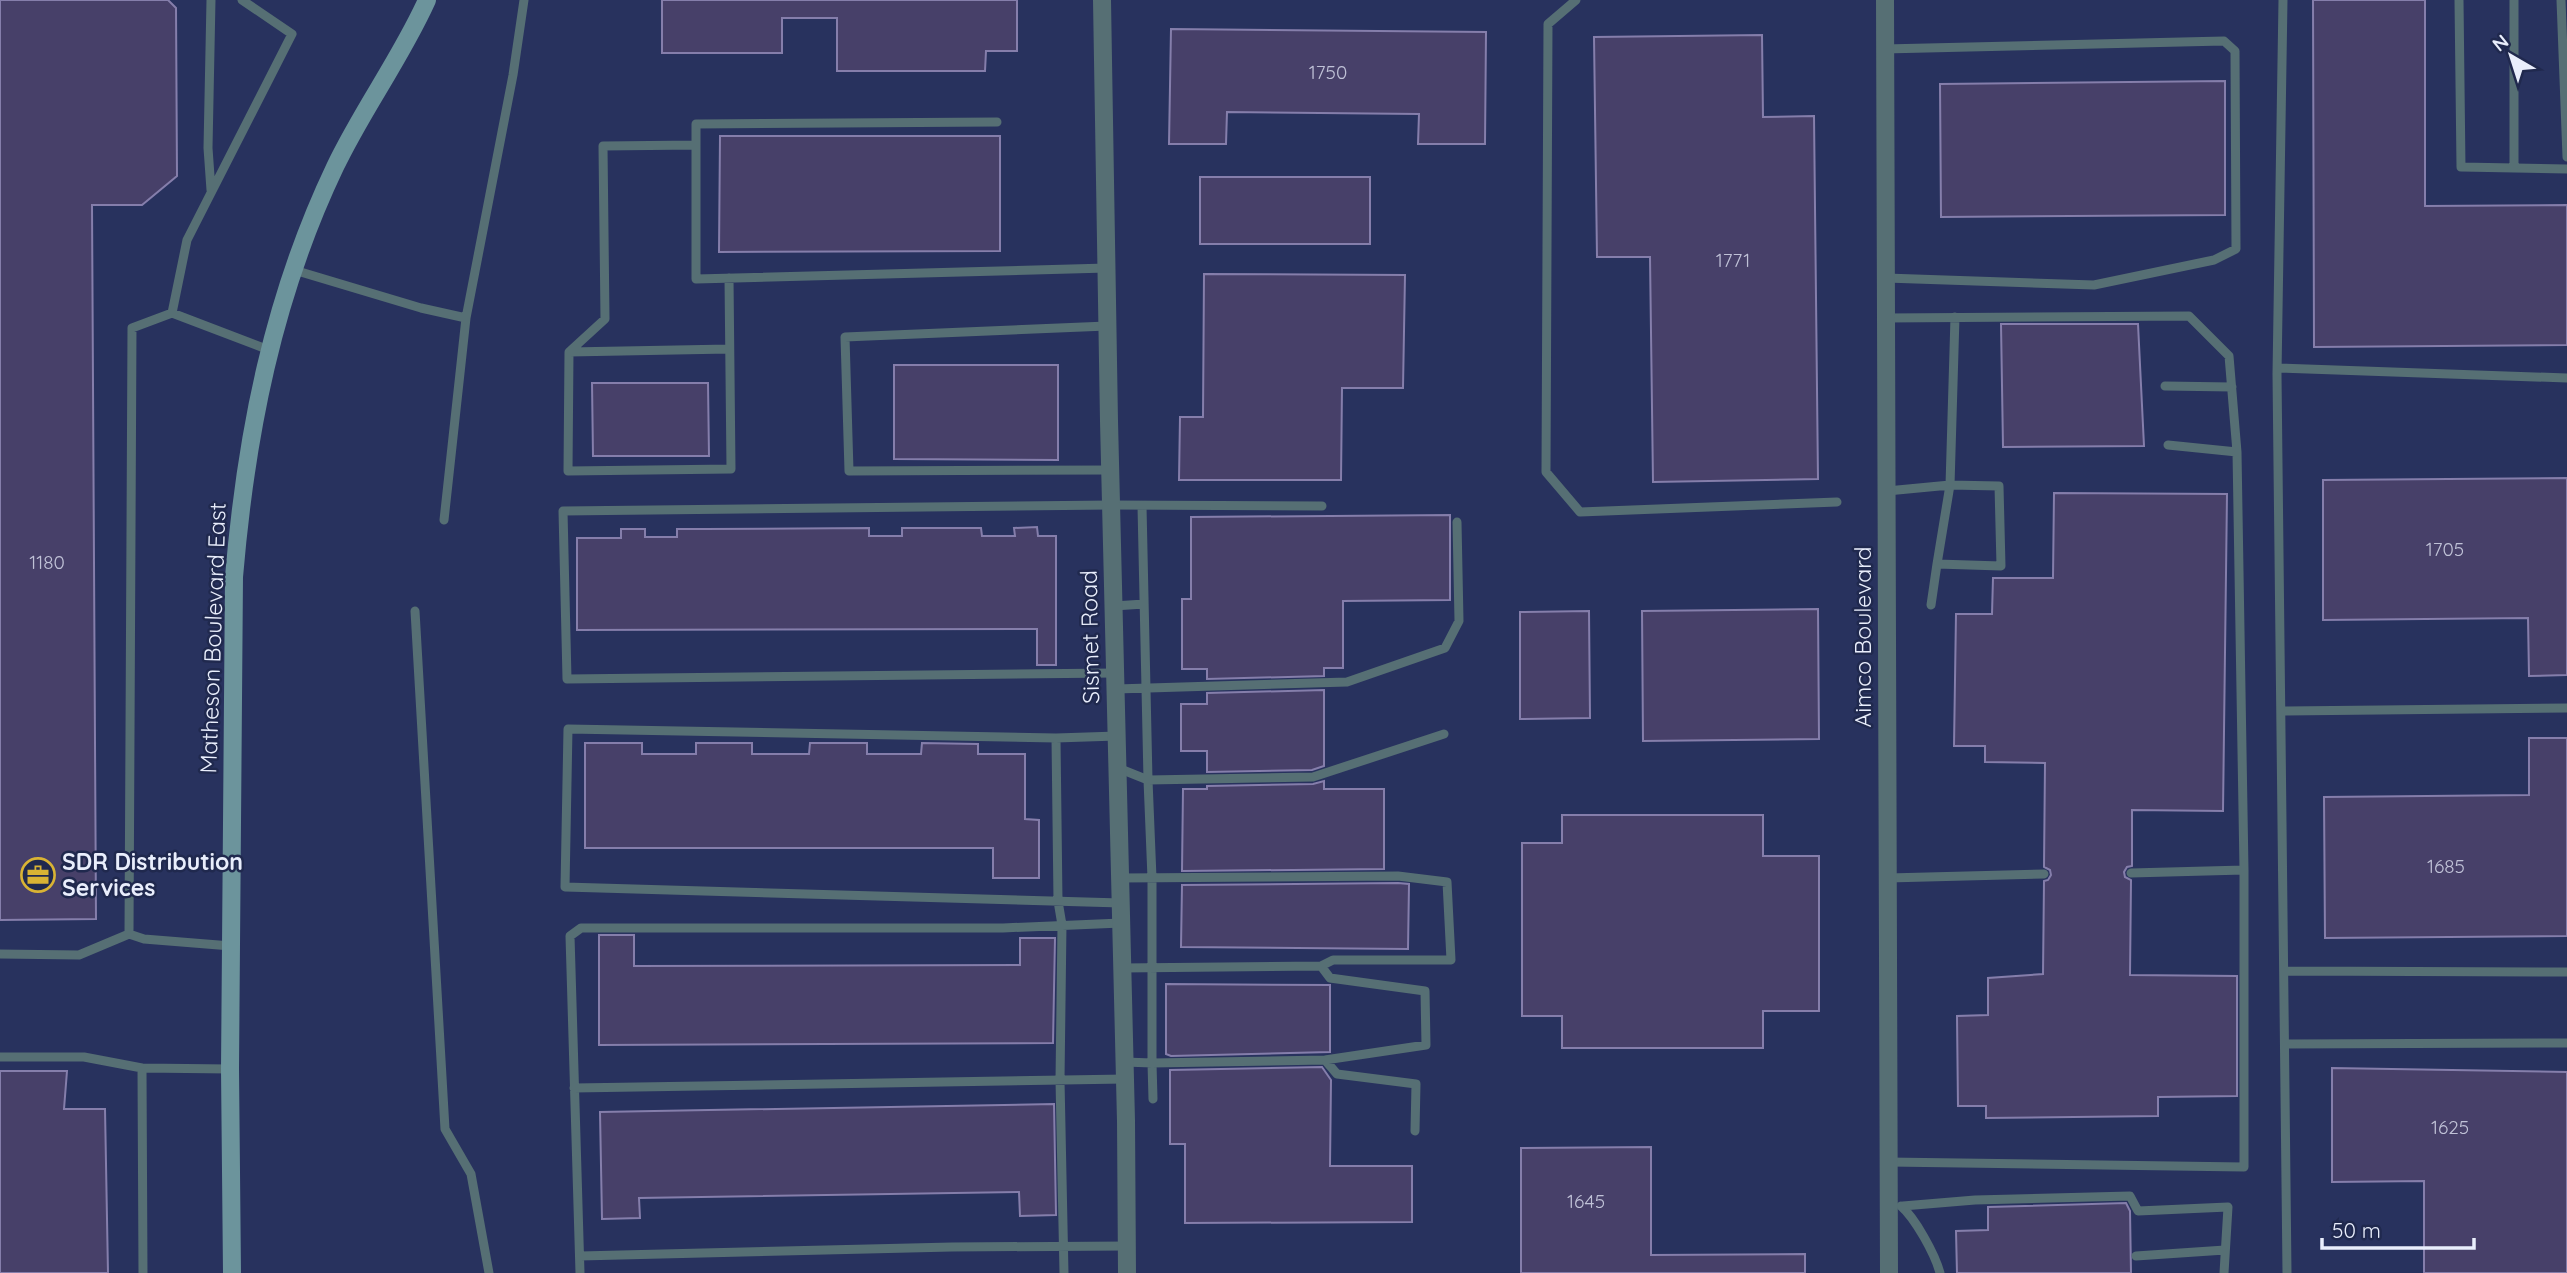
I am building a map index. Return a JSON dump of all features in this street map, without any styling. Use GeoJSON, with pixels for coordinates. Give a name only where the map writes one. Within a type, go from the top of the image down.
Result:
{"type":"FeatureCollection","features":[{"type":"Feature","properties":{"kind":"street","name":"Matheson Boulevard East"},"geometry":{"type":"LineString","coordinates":[[232,1273],[230,1069],[234,576],[241,495],[269,350],[294,270],[335,166],[427,0]]}},
{"type":"Feature","properties":{"kind":"street","name":"Sismet Road"},"geometry":{"type":"LineString","coordinates":[[1102,0],[1127,1273]]}},
{"type":"Feature","properties":{"kind":"street","name":"Aimco Boulevard"},"geometry":{"type":"LineString","coordinates":[[1885,0],[1888,1162],[1895,1205],[1889,1273]]}},
{"type":"Feature","properties":{"kind":"lane"},"geometry":{"type":"LineString","coordinates":[[211,0],[208,148],[212,192]]}},
{"type":"Feature","properties":{"kind":"lane"},"geometry":{"type":"LineString","coordinates":[[172,313],[187,240],[292,34],[242,0]]}},
{"type":"Feature","properties":{"kind":"lane"},"geometry":{"type":"LineString","coordinates":[[444,520],[466,318],[513,75],[524,0]]}},
{"type":"Feature","properties":{"kind":"lane"},"geometry":{"type":"LineString","coordinates":[[1576,0],[1548,24],[1546,472],[1580,512],[1837,502]]}},
{"type":"Feature","properties":{"kind":"lane"},"geometry":{"type":"LineString","coordinates":[[2283,0],[2278,368],[2287,1273]]}},
{"type":"Feature","properties":{"kind":"lane"},"geometry":{"type":"LineString","coordinates":[[2459,0],[2461,167],[2567,169]]}},
{"type":"Feature","properties":{"kind":"lane"},"geometry":{"type":"LineString","coordinates":[[2514,0],[2514,168]]}},
{"type":"Feature","properties":{"kind":"lane"},"geometry":{"type":"LineString","coordinates":[[2565,0],[2567,157]]}},
{"type":"Feature","properties":{"kind":"lane"},"geometry":{"type":"LineString","coordinates":[[1884,49],[2224,41],[2235,51],[2236,249],[2214,260],[2094,285],[1886,278]]}},
{"type":"Feature","properties":{"kind":"lane"},"geometry":{"type":"LineString","coordinates":[[997,122],[696,124],[696,279],[1107,268]]}},
{"type":"Feature","properties":{"kind":"lane"},"geometry":{"type":"LineString","coordinates":[[696,145],[603,146],[606,319],[569,352],[568,471],[731,469],[729,278]]}},
{"type":"Feature","properties":{"kind":"lane"},"geometry":{"type":"LineString","coordinates":[[294,270],[421,308],[466,318]]}},
{"type":"Feature","properties":{"kind":"lane"},"geometry":{"type":"LineString","coordinates":[[129,934],[132,328],[172,313],[269,350]]}},
{"type":"Feature","properties":{"kind":"lane"},"geometry":{"type":"LineString","coordinates":[[1886,318],[2189,316],[2229,356],[2237,452],[2244,870],[2244,1167],[1888,1162]]}},
{"type":"Feature","properties":{"kind":"lane"},"geometry":{"type":"LineString","coordinates":[[1931,605],[1950,485],[1955,317]]}},
{"type":"Feature","properties":{"kind":"lane"},"geometry":{"type":"LineString","coordinates":[[1107,326],[845,337],[849,471],[1110,470]]}},
{"type":"Feature","properties":{"kind":"lane"},"geometry":{"type":"LineString","coordinates":[[569,352],[729,349]]}},
{"type":"Feature","properties":{"kind":"lane"},"geometry":{"type":"LineString","coordinates":[[2278,368],[2567,378]]}},
{"type":"Feature","properties":{"kind":"lane"},"geometry":{"type":"LineString","coordinates":[[2165,386],[2232,387]]}},
{"type":"Feature","properties":{"kind":"lane"},"geometry":{"type":"LineString","coordinates":[[2168,445],[2237,452]]}},
{"type":"Feature","properties":{"kind":"lane"},"geometry":{"type":"LineString","coordinates":[[1887,491],[1950,485],[1999,486],[2001,566],[1937,564]]}},
{"type":"Feature","properties":{"kind":"lane"},"geometry":{"type":"LineString","coordinates":[[1322,506],[1111,505],[563,511],[567,679],[1116,681],[1146,688],[1347,682],[1445,648],[1460,621],[1457,522]]}},
{"type":"Feature","properties":{"kind":"lane"},"geometry":{"type":"LineString","coordinates":[[1142,506],[1152,878],[1150,968],[1153,1099]]}},
{"type":"Feature","properties":{"kind":"lane"},"geometry":{"type":"LineString","coordinates":[[1114,606],[1144,604]]}},
{"type":"Feature","properties":{"kind":"lane"},"geometry":{"type":"LineString","coordinates":[[415,611],[445,1129],[471,1174],[489,1273]]}},
{"type":"Feature","properties":{"kind":"lane"},"geometry":{"type":"LineString","coordinates":[[2281,711],[2567,708]]}},
{"type":"Feature","properties":{"kind":"lane"},"geometry":{"type":"LineString","coordinates":[[1117,736],[1056,738],[568,729],[565,887],[1121,903]]}},
{"type":"Feature","properties":{"kind":"lane"},"geometry":{"type":"LineString","coordinates":[[1118,768],[1148,780],[1313,777],[1444,734]]}},
{"type":"Feature","properties":{"kind":"lane"},"geometry":{"type":"LineString","coordinates":[[1056,738],[1058,901],[1062,926],[1060,1080],[1064,1273]]}},
{"type":"Feature","properties":{"kind":"lane"},"geometry":{"type":"LineString","coordinates":[[2132,873],[2244,870]]}},
{"type":"Feature","properties":{"kind":"lane"},"geometry":{"type":"LineString","coordinates":[[1888,878],[2044,874]]}},
{"type":"Feature","properties":{"kind":"lane"},"geometry":{"type":"LineString","coordinates":[[1120,878],[1398,876],[1447,882],[1451,960],[1333,960],[1321,966],[1122,968]]}},
{"type":"Feature","properties":{"kind":"lane"},"geometry":{"type":"LineString","coordinates":[[580,1273],[570,936],[580,928],[976,928],[1121,923]]}},
{"type":"Feature","properties":{"kind":"lane"},"geometry":{"type":"LineString","coordinates":[[0,954],[79,955],[129,934],[145,939],[232,946]]}},
{"type":"Feature","properties":{"kind":"lane"},"geometry":{"type":"LineString","coordinates":[[574,1088],[1060,1080],[1125,1071],[1152,1063],[1325,1060],[1426,1045],[1426,991],[1330,978],[1321,966]]}},
{"type":"Feature","properties":{"kind":"lane"},"geometry":{"type":"LineString","coordinates":[[2284,971],[2567,972]]}},
{"type":"Feature","properties":{"kind":"lane"},"geometry":{"type":"LineString","coordinates":[[2285,1044],[2567,1042]]}},
{"type":"Feature","properties":{"kind":"lane"},"geometry":{"type":"LineString","coordinates":[[0,1057],[85,1057],[142,1068],[230,1069]]}},
{"type":"Feature","properties":{"kind":"lane"},"geometry":{"type":"LineString","coordinates":[[1325,1060],[1337,1074],[1416,1084],[1415,1131]]}},
{"type":"Feature","properties":{"kind":"lane"},"geometry":{"type":"LineString","coordinates":[[142,1068],[143,1273]]}},
{"type":"Feature","properties":{"kind":"lane"},"geometry":{"type":"LineString","coordinates":[[1895,1205],[2130,1196],[2138,1211],[2228,1207],[2224,1273]]}},
{"type":"Feature","properties":{"kind":"lane"},"geometry":{"type":"LineString","coordinates":[[1895,1205],[1937,1262],[1940,1273]]}},
{"type":"Feature","properties":{"kind":"lane"},"geometry":{"type":"LineString","coordinates":[[580,1256],[1127,1246]]}},
{"type":"Feature","properties":{"kind":"lane"},"geometry":{"type":"LineString","coordinates":[[2136,1256],[2225,1250]]}},
{"type":"Feature","properties":{"kind":"shaded area"},"geometry":{"type":"Polygon","coordinates":[[[0,0],[2567,0],[2567,1273],[0,1273],[0,0]]]}},
{"type":"Feature","properties":{"kind":"building"},"geometry":{"type":"Polygon","coordinates":[[[0,0],[168,0],[176,8],[177,176],[142,205],[92,205],[96,919],[0,920],[0,0]]]}},
{"type":"Feature","properties":{"kind":"building"},"geometry":{"type":"Polygon","coordinates":[[[662,0],[1017,0],[1017,51],[986,51],[985,71],[837,71],[837,18],[782,18],[782,53],[662,53],[662,0]]]}},
{"type":"Feature","properties":{"kind":"building"},"geometry":{"type":"Polygon","coordinates":[[[2313,0],[2425,0],[2425,206],[2567,205],[2567,345],[2314,347],[2313,0]]]}},
{"type":"Feature","properties":{"kind":"building"},"geometry":{"type":"Polygon","coordinates":[[[1171,29],[1486,32],[1485,144],[1418,144],[1419,114],[1227,112],[1226,144],[1169,144],[1171,29]]]}},
{"type":"Feature","properties":{"kind":"building"},"geometry":{"type":"Polygon","coordinates":[[[1762,35],[1763,117],[1814,116],[1818,479],[1653,482],[1650,257],[1597,257],[1594,37],[1762,35]]]}},
{"type":"Feature","properties":{"kind":"building"},"geometry":{"type":"Polygon","coordinates":[[[2225,81],[2225,215],[1941,217],[1940,84],[2225,81]]]}},
{"type":"Feature","properties":{"kind":"building"},"geometry":{"type":"Polygon","coordinates":[[[720,136],[1000,136],[1000,251],[719,252],[720,136]]]}},
{"type":"Feature","properties":{"kind":"building"},"geometry":{"type":"Polygon","coordinates":[[[1200,177],[1370,177],[1370,244],[1200,244],[1200,177]]]}},
{"type":"Feature","properties":{"kind":"building"},"geometry":{"type":"Polygon","coordinates":[[[1204,274],[1405,275],[1403,388],[1342,388],[1341,480],[1179,480],[1180,417],[1203,417],[1204,274]]]}},
{"type":"Feature","properties":{"kind":"building"},"geometry":{"type":"Polygon","coordinates":[[[2001,324],[2138,324],[2144,446],[2003,447],[2001,324]]]}},
{"type":"Feature","properties":{"kind":"building"},"geometry":{"type":"Polygon","coordinates":[[[894,365],[1058,365],[1058,460],[894,459],[894,365]]]}},
{"type":"Feature","properties":{"kind":"building"},"geometry":{"type":"Polygon","coordinates":[[[592,383],[708,383],[709,456],[593,456],[592,383]]]}},
{"type":"Feature","properties":{"kind":"building"},"geometry":{"type":"Polygon","coordinates":[[[2567,478],[2567,675],[2529,676],[2528,618],[2323,620],[2323,480],[2567,478]]]}},
{"type":"Feature","properties":{"kind":"building"},"geometry":{"type":"Polygon","coordinates":[[[2054,493],[2227,494],[2223,811],[2132,810],[2132,866],[2127,867],[2124,872],[2125,877],[2131,880],[2130,975],[2237,976],[2237,1096],[2158,1097],[2158,1116],[1986,1118],[1986,1106],[1958,1106],[1957,1016],[1988,1015],[1988,978],[2043,974],[2044,881],[2051,875],[2050,870],[2044,867],[2045,763],[1985,762],[1985,746],[1954,746],[1956,614],[1992,614],[1993,578],[2053,578],[2054,493]]]}},
{"type":"Feature","properties":{"kind":"building"},"geometry":{"type":"Polygon","coordinates":[[[1450,515],[1450,600],[1343,601],[1343,668],[1324,668],[1324,676],[1207,679],[1207,669],[1182,669],[1182,599],[1191,599],[1191,517],[1450,515]]]}},
{"type":"Feature","properties":{"kind":"building"},"geometry":{"type":"Polygon","coordinates":[[[1037,527],[1038,536],[1056,536],[1056,665],[1037,665],[1037,629],[577,630],[577,538],[621,538],[621,529],[645,529],[645,537],[677,537],[677,529],[869,528],[869,536],[902,536],[902,528],[981,528],[982,536],[1015,536],[1014,528],[1037,527]]]}},
{"type":"Feature","properties":{"kind":"building"},"geometry":{"type":"Polygon","coordinates":[[[1818,609],[1819,739],[1643,741],[1642,611],[1818,609]]]}},
{"type":"Feature","properties":{"kind":"building"},"geometry":{"type":"Polygon","coordinates":[[[1589,611],[1590,718],[1520,719],[1520,612],[1589,611]]]}},
{"type":"Feature","properties":{"kind":"building"},"geometry":{"type":"Polygon","coordinates":[[[1324,690],[1324,766],[1312,770],[1207,772],[1207,751],[1181,751],[1181,704],[1207,704],[1207,693],[1324,690]]]}},
{"type":"Feature","properties":{"kind":"building"},"geometry":{"type":"Polygon","coordinates":[[[2529,738],[2567,738],[2567,936],[2325,938],[2324,797],[2529,795],[2529,738]]]}},
{"type":"Feature","properties":{"kind":"building"},"geometry":{"type":"Polygon","coordinates":[[[585,743],[642,743],[642,754],[696,754],[696,743],[752,743],[752,754],[809,754],[810,743],[867,743],[867,754],[921,754],[922,743],[978,744],[978,754],[1025,754],[1025,819],[1039,820],[1039,878],[993,878],[993,848],[585,848],[585,743]]]}},
{"type":"Feature","properties":{"kind":"building"},"geometry":{"type":"Polygon","coordinates":[[[1324,781],[1324,789],[1384,789],[1384,869],[1182,871],[1183,789],[1313,784],[1324,781]]]}},
{"type":"Feature","properties":{"kind":"building"},"geometry":{"type":"Polygon","coordinates":[[[1562,815],[1763,815],[1763,856],[1819,856],[1819,1011],[1763,1011],[1763,1048],[1562,1048],[1562,1016],[1522,1016],[1522,843],[1562,843],[1562,815]]]}},
{"type":"Feature","properties":{"kind":"building"},"geometry":{"type":"Polygon","coordinates":[[[1409,884],[1408,949],[1181,947],[1182,885],[1409,884]]]}},
{"type":"Feature","properties":{"kind":"building"},"geometry":{"type":"Polygon","coordinates":[[[599,935],[634,935],[634,966],[1020,965],[1020,938],[1055,938],[1053,1043],[599,1045],[599,935]]]}},
{"type":"Feature","properties":{"kind":"building"},"geometry":{"type":"Polygon","coordinates":[[[1166,984],[1330,985],[1330,1052],[1166,1054],[1166,984]]]}},
{"type":"Feature","properties":{"kind":"building"},"geometry":{"type":"Polygon","coordinates":[[[1322,1067],[1331,1080],[1330,1166],[1412,1166],[1412,1222],[1185,1223],[1185,1144],[1170,1144],[1170,1070],[1322,1067]]]}},
{"type":"Feature","properties":{"kind":"building"},"geometry":{"type":"Polygon","coordinates":[[[2332,1068],[2567,1072],[2567,1273],[2424,1273],[2424,1181],[2332,1182],[2332,1068]]]}},
{"type":"Feature","properties":{"kind":"building"},"geometry":{"type":"Polygon","coordinates":[[[0,1071],[67,1071],[64,1109],[105,1109],[108,1273],[0,1273],[0,1071]]]}},
{"type":"Feature","properties":{"kind":"building"},"geometry":{"type":"Polygon","coordinates":[[[1054,1104],[1056,1215],[1020,1216],[1019,1192],[639,1198],[640,1218],[602,1219],[600,1112],[1054,1104]]]}},
{"type":"Feature","properties":{"kind":"building"},"geometry":{"type":"Polygon","coordinates":[[[1651,1147],[1651,1255],[1805,1254],[1805,1273],[1521,1273],[1521,1148],[1651,1147]]]}},
{"type":"Feature","properties":{"kind":"building"},"geometry":{"type":"Polygon","coordinates":[[[2126,1203],[2130,1211],[2131,1273],[1957,1273],[1956,1231],[1988,1230],[1988,1207],[2126,1203]]]}},
{"type":"Feature","properties":{"kind":"place","name":"SDR Distribution Services"},"geometry":{"type":"Point","coordinates":[38,875]}}]}
